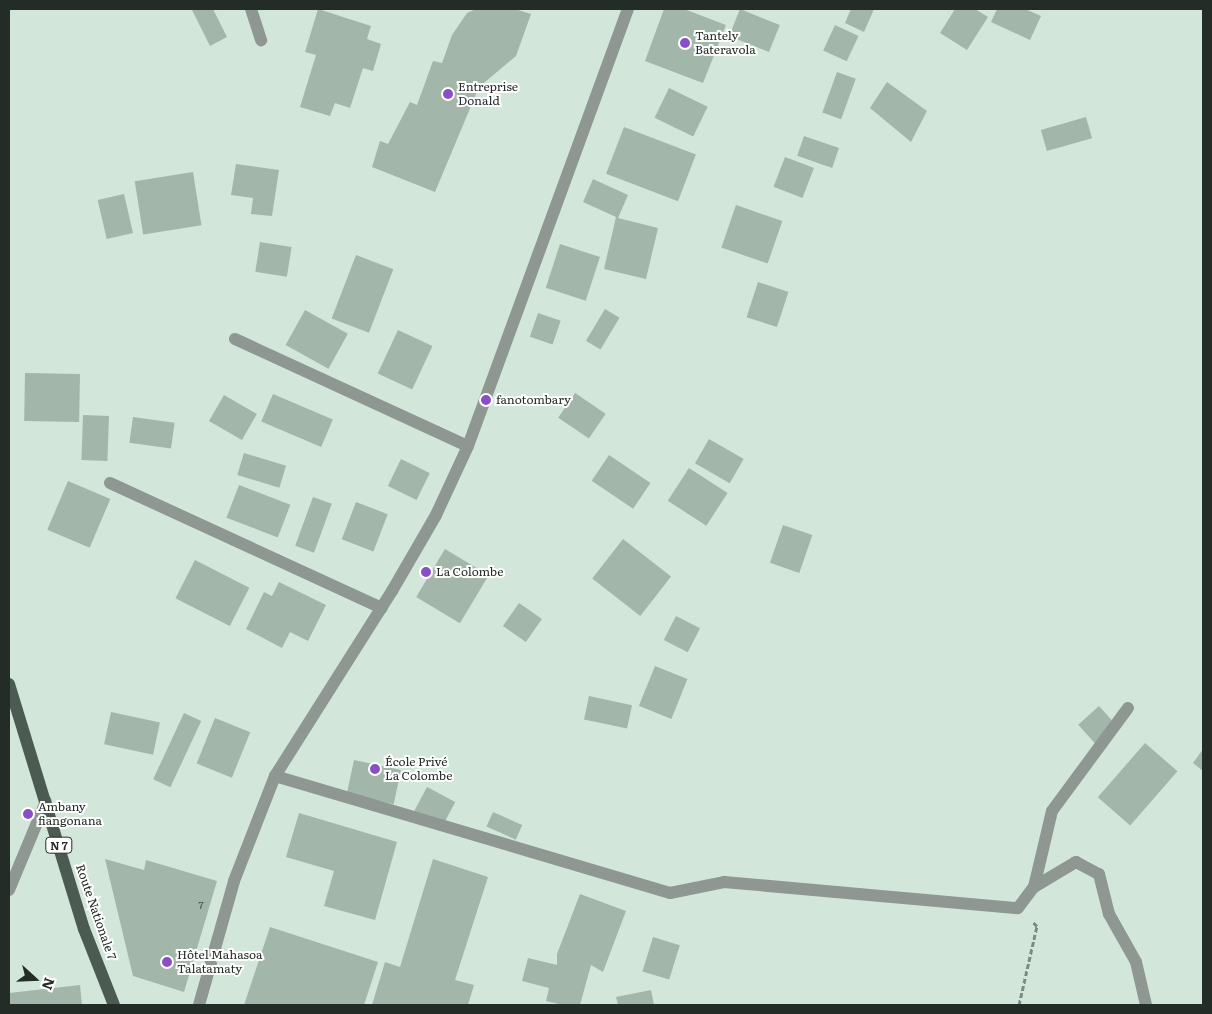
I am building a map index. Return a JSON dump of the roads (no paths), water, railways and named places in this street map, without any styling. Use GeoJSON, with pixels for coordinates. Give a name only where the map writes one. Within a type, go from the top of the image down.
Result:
{"type":"FeatureCollection","features":[{"type":"Feature","properties":{"kind":"main road","name":"Route Nationale 7"},"geometry":{"type":"LineString","coordinates":[[9,684],[84,929],[114,1005]]}},
{"type":"Feature","properties":{"kind":"street"},"geometry":{"type":"LineString","coordinates":[[251,9],[261,40]]}},
{"type":"Feature","properties":{"kind":"street"},"geometry":{"type":"LineString","coordinates":[[199,1005],[234,881],[275,776],[382,608],[436,515],[468,446],[628,9]]}},
{"type":"Feature","properties":{"kind":"street"},"geometry":{"type":"LineString","coordinates":[[236,339],[468,446]]}},
{"type":"Feature","properties":{"kind":"street"},"geometry":{"type":"LineString","coordinates":[[110,483],[382,608]]}},
{"type":"Feature","properties":{"kind":"street"},"geometry":{"type":"LineString","coordinates":[[1034,887],[1052,810],[1128,708]]}},
{"type":"Feature","properties":{"kind":"street"},"geometry":{"type":"LineString","coordinates":[[275,776],[670,893],[724,882],[1018,908],[1034,887],[1076,862],[1099,874],[1109,914],[1136,962],[1146,1005]]}},
{"type":"Feature","properties":{"kind":"street"},"geometry":{"type":"LineString","coordinates":[[9,890],[46,802]]}},
{"type":"Feature","properties":{"kind":"place","name":"Tantely Bateravola"},"geometry":{"type":"Point","coordinates":[685,43]}},
{"type":"Feature","properties":{"kind":"place","name":"Entreprise Donald"},"geometry":{"type":"Point","coordinates":[448,94]}},
{"type":"Feature","properties":{"kind":"place","name":"fanotombary"},"geometry":{"type":"Point","coordinates":[486,400]}},
{"type":"Feature","properties":{"kind":"place","name":"La Colombe"},"geometry":{"type":"Point","coordinates":[426,572]}},
{"type":"Feature","properties":{"kind":"place","name":"École Privé La Colombe"},"geometry":{"type":"Point","coordinates":[375,769]}},
{"type":"Feature","properties":{"kind":"place","name":"Ambany fiangonana"},"geometry":{"type":"Point","coordinates":[28,814]}},
{"type":"Feature","properties":{"kind":"place","name":"Hôtel Mahasoa Talatamaty"},"geometry":{"type":"Point","coordinates":[167,962]}}]}
